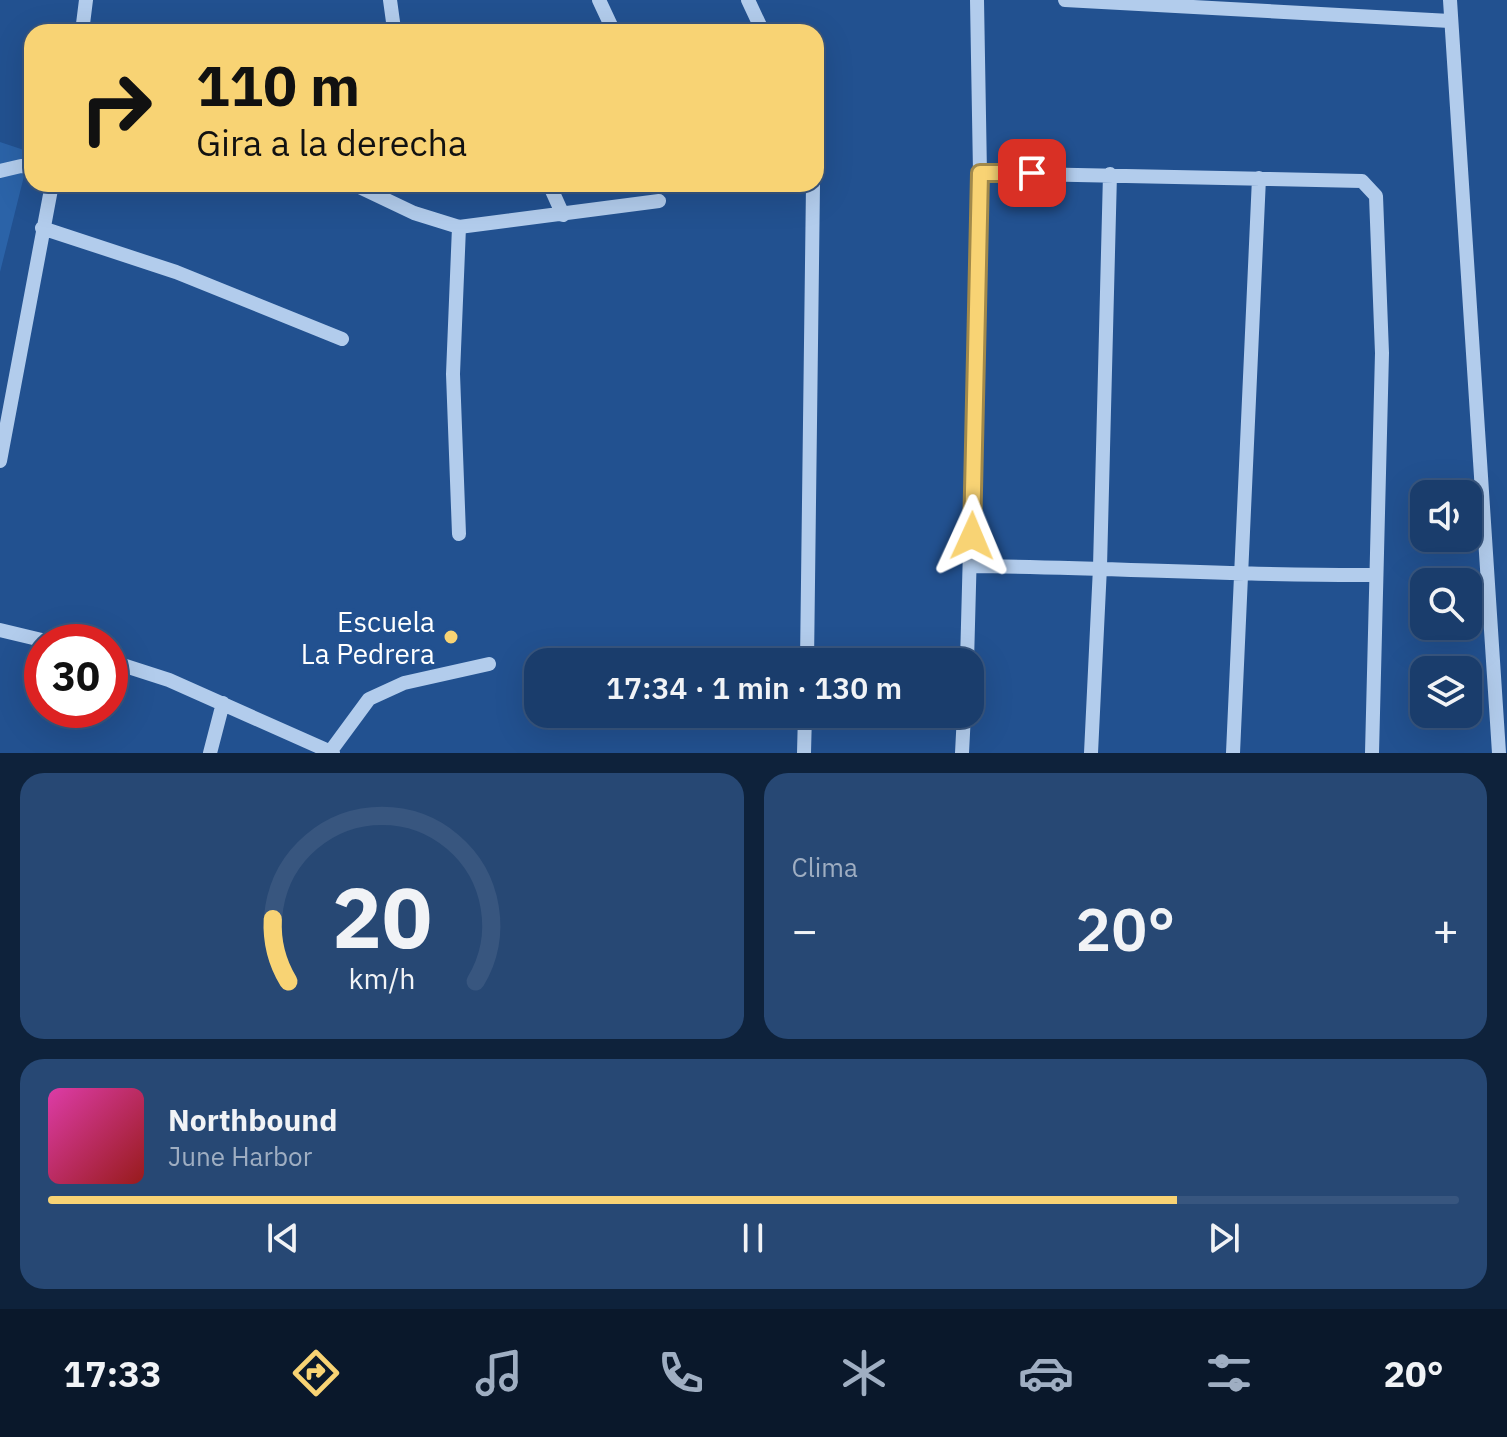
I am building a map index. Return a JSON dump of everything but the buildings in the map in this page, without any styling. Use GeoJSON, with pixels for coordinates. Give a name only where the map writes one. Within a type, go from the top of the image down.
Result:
{"type":"FeatureCollection","features":[{"type":"Feature","properties":{"kind":"street"},"geometry":{"type":"LineString","coordinates":[[83,24],[86,0]]}},
{"type":"Feature","properties":{"kind":"street"},"geometry":{"type":"LineString","coordinates":[[390,0],[393,24]]}},
{"type":"Feature","properties":{"kind":"street"},"geometry":{"type":"LineString","coordinates":[[599,0],[610,24]]}},
{"type":"Feature","properties":{"kind":"street"},"geometry":{"type":"LineString","coordinates":[[748,0],[759,24]]}},
{"type":"Feature","properties":{"kind":"street"},"geometry":{"type":"LineString","coordinates":[[968,648],[980,173],[977,0]]}},
{"type":"Feature","properties":{"kind":"street"},"geometry":{"type":"LineString","coordinates":[[1065,0],[1450,21]]}},
{"type":"Feature","properties":{"kind":"street"},"geometry":{"type":"LineString","coordinates":[[1450,0],[1499,753]]}},
{"type":"Feature","properties":{"kind":"street"},"geometry":{"type":"LineString","coordinates":[[0,171],[24,166]]}},
{"type":"Feature","properties":{"kind":"street"},"geometry":{"type":"LineString","coordinates":[[980,173],[1362,181],[1376,196],[1382,353],[1372,753]]}},
{"type":"Feature","properties":{"kind":"street"},"geometry":{"type":"LineString","coordinates":[[1091,753],[1100,567],[1110,174]]}},
{"type":"Feature","properties":{"kind":"street"},"geometry":{"type":"LineString","coordinates":[[1233,753],[1259,178]]}},
{"type":"Feature","properties":{"kind":"street"},"geometry":{"type":"LineString","coordinates":[[0,461],[50,192]]}},
{"type":"Feature","properties":{"kind":"street"},"geometry":{"type":"LineString","coordinates":[[370,192],[414,213],[459,227],[659,201]]}},
{"type":"Feature","properties":{"kind":"street"},"geometry":{"type":"LineString","coordinates":[[553,192],[563,215]]}},
{"type":"Feature","properties":{"kind":"street"},"geometry":{"type":"LineString","coordinates":[[807,648],[813,192]]}},
{"type":"Feature","properties":{"kind":"street"},"geometry":{"type":"LineString","coordinates":[[459,227],[453,374],[459,534]]}},
{"type":"Feature","properties":{"kind":"street"},"geometry":{"type":"LineString","coordinates":[[42,228],[176,272],[342,339]]}},
{"type":"Feature","properties":{"kind":"street"},"geometry":{"type":"LineString","coordinates":[[971,566],[1100,567],[1239,576],[1375,575]]}},
{"type":"Feature","properties":{"kind":"street"},"geometry":{"type":"LineString","coordinates":[[0,630],[24,636]]}},
{"type":"Feature","properties":{"kind":"street"},"geometry":{"type":"LineString","coordinates":[[128,667],[169,680],[332,752],[369,699],[404,683],[489,664]]}},
{"type":"Feature","properties":{"kind":"street"},"geometry":{"type":"LineString","coordinates":[[210,753],[223,703]]}},
{"type":"Feature","properties":{"kind":"street"},"geometry":{"type":"LineString","coordinates":[[804,753],[805,728]]}},
{"type":"Feature","properties":{"kind":"street"},"geometry":{"type":"LineString","coordinates":[[962,753],[963,728]]}},
{"type":"Feature","properties":{"kind":"shaded area"},"geometry":{"type":"Polygon","coordinates":[[[0,142],[24,150],[24,176],[0,272],[0,142]]]}},
{"type":"Feature","properties":{"kind":"place","name":"Escuela La Pedrera"},"geometry":{"type":"Point","coordinates":[451,637]}},
{"type":"Feature","properties":{"kind":"route"},"geometry":{"type":"LineString","coordinates":[[972,536],[980,173],[1032,173]]}}]}
